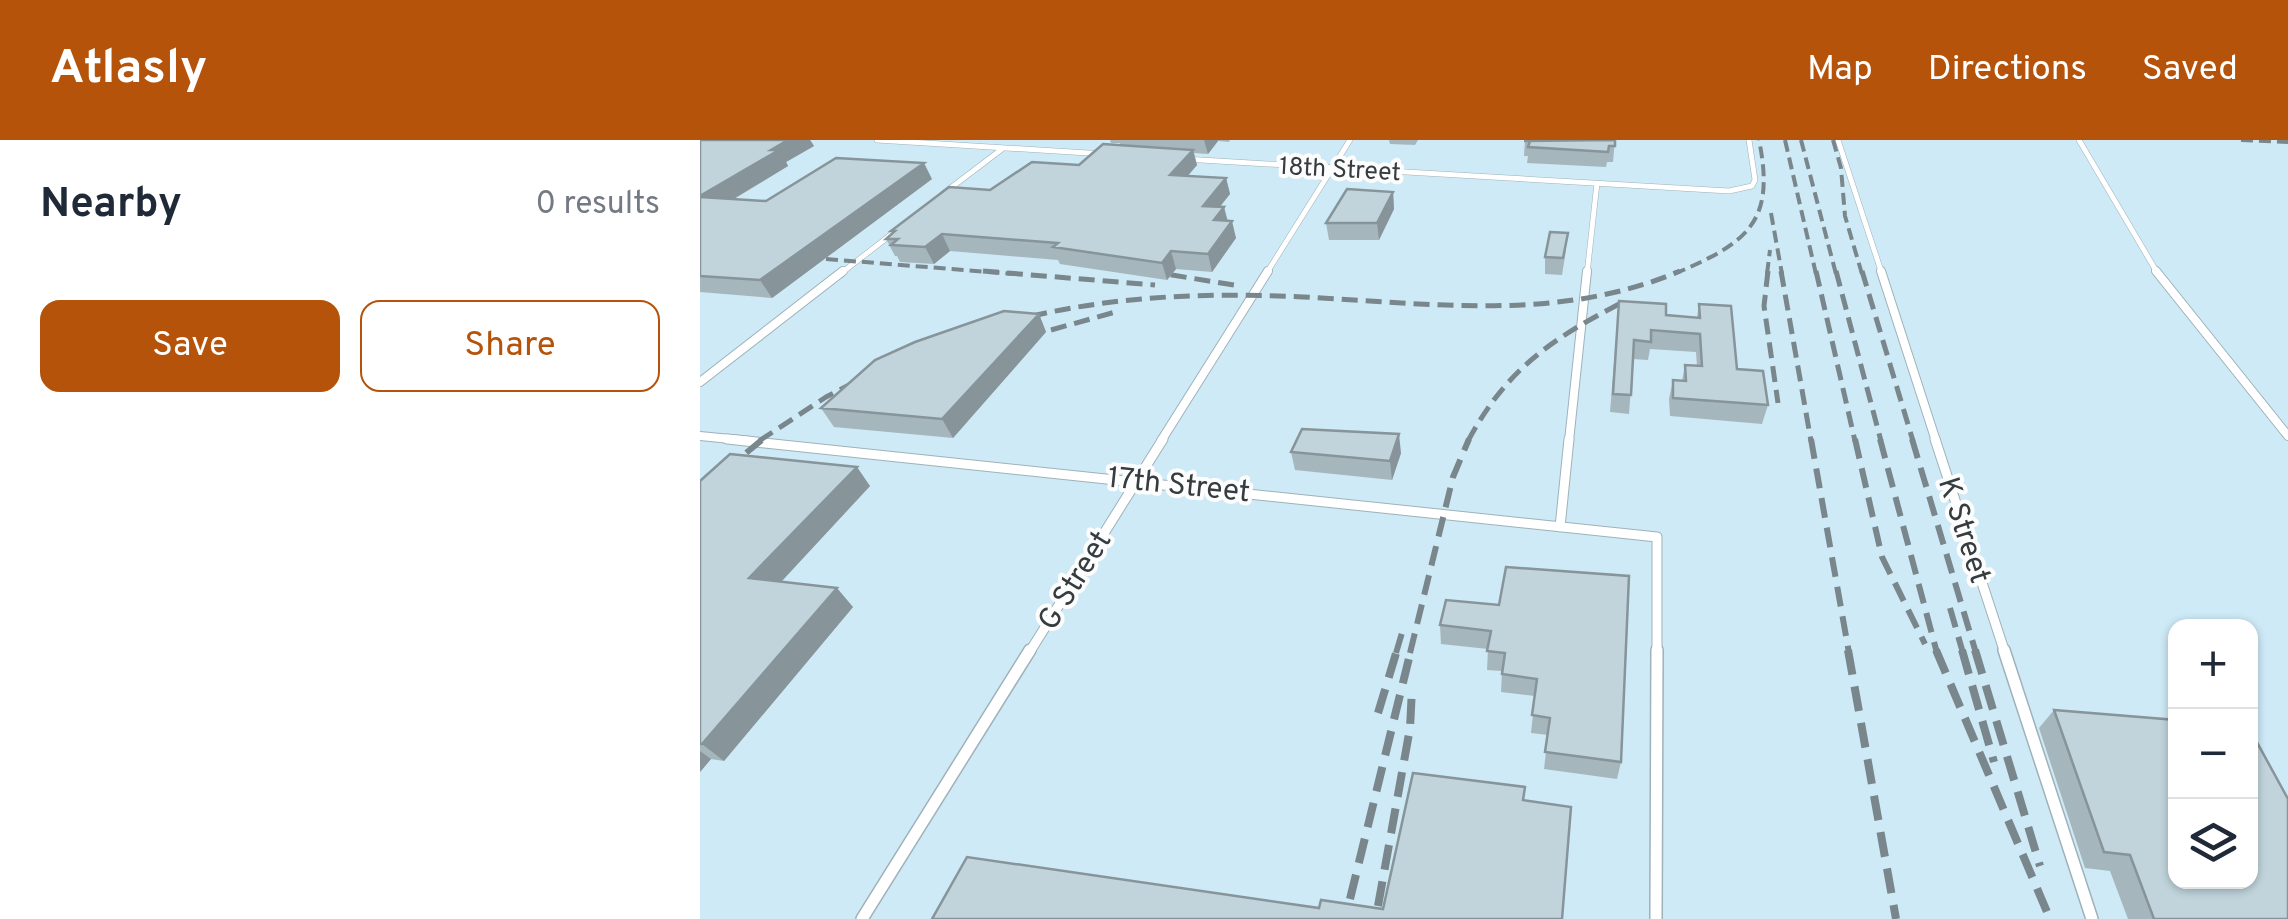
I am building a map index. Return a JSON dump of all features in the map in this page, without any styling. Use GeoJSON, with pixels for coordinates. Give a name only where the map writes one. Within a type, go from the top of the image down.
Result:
{"type":"FeatureCollection","features":[{"type":"Feature","properties":{"kind":"lane"},"geometry":{"type":"LineString","coordinates":[[877,140],[1118,155]]}},
{"type":"Feature","properties":{"kind":"lane","name":"G Street"},"geometry":{"type":"LineString","coordinates":[[862,919],[1350,140]]}},
{"type":"Feature","properties":{"kind":"lane","name":"18th Street"},"geometry":{"type":"LineString","coordinates":[[1177,159],[1742,190],[1755,180],[1749,140]]}},
{"type":"Feature","properties":{"kind":"lane","name":"K Street"},"geometry":{"type":"LineString","coordinates":[[1838,140],[2092,919]]}},
{"type":"Feature","properties":{"kind":"lane"},"geometry":{"type":"LineString","coordinates":[[2079,140],[2158,274],[2288,436]]}},
{"type":"Feature","properties":{"kind":"lane"},"geometry":{"type":"LineString","coordinates":[[939,197],[1002,148]]}},
{"type":"Feature","properties":{"kind":"lane"},"geometry":{"type":"LineString","coordinates":[[1560,526],[1597,183]]}},
{"type":"Feature","properties":{"kind":"lane"},"geometry":{"type":"LineString","coordinates":[[700,382],[908,221]]}},
{"type":"Feature","properties":{"kind":"lane","name":"17th Street"},"geometry":{"type":"LineString","coordinates":[[700,436],[1136,479],[1657,538],[1656,919]]}},
{"type":"Feature","properties":{"kind":"shaded area"},"geometry":{"type":"Polygon","coordinates":[[[700,140],[2288,140],[2288,919],[700,919],[700,140]]]}},
{"type":"Feature","properties":{"kind":"building"},"geometry":{"type":"Polygon","coordinates":[[[700,140],[788,140],[771,150],[779,150],[700,196],[700,140]]]}},
{"type":"Feature","properties":{"kind":"building"},"geometry":{"type":"Polygon","coordinates":[[[1615,140],[1615,146],[1609,146],[1608,152],[1528,147],[1530,141],[1524,141],[1615,140]]]}},
{"type":"Feature","properties":{"kind":"building"},"geometry":{"type":"Polygon","coordinates":[[[1103,144],[1193,150],[1170,175],[1226,178],[1203,206],[1224,207],[1214,220],[1232,221],[1208,254],[1171,251],[1162,263],[1053,247],[1058,243],[942,234],[925,247],[891,245],[898,239],[886,239],[949,187],[990,190],[1032,162],[1079,165],[1103,144]]]}},
{"type":"Feature","properties":{"kind":"building"},"geometry":{"type":"Polygon","coordinates":[[[836,158],[924,163],[760,280],[700,276],[700,197],[766,201],[836,158]]]}},
{"type":"Feature","properties":{"kind":"building"},"geometry":{"type":"Polygon","coordinates":[[[1347,189],[1393,192],[1377,223],[1326,223],[1347,189]]]}},
{"type":"Feature","properties":{"kind":"building"},"geometry":{"type":"Polygon","coordinates":[[[1550,232],[1568,233],[1563,258],[1545,257],[1550,232]]]}},
{"type":"Feature","properties":{"kind":"building"},"geometry":{"type":"Polygon","coordinates":[[[1619,301],[1666,304],[1666,315],[1700,318],[1699,304],[1731,306],[1737,369],[1763,371],[1768,405],[1673,398],[1673,380],[1686,381],[1685,365],[1702,366],[1700,334],[1651,330],[1651,342],[1634,340],[1631,395],[1613,394],[1619,301]]]}},
{"type":"Feature","properties":{"kind":"building"},"geometry":{"type":"Polygon","coordinates":[[[1004,311],[1039,314],[942,419],[821,408],[875,360],[1004,311]]]}},
{"type":"Feature","properties":{"kind":"building"},"geometry":{"type":"Polygon","coordinates":[[[1302,429],[1399,434],[1390,461],[1291,452],[1302,429]]]}},
{"type":"Feature","properties":{"kind":"building"},"geometry":{"type":"Polygon","coordinates":[[[730,454],[857,467],[749,578],[837,588],[700,744],[700,481],[730,454]]]}},
{"type":"Feature","properties":{"kind":"building"},"geometry":{"type":"Polygon","coordinates":[[[1506,567],[1629,576],[1621,762],[1545,752],[1550,718],[1532,715],[1537,679],[1502,674],[1505,653],[1487,651],[1491,631],[1440,625],[1446,600],[1499,605],[1506,567]]]}},
{"type":"Feature","properties":{"kind":"building"},"geometry":{"type":"Polygon","coordinates":[[[2054,710],[2168,719],[2168,889],[2258,889],[2258,744],[2288,799],[2288,919],[2154,919],[2130,855],[2104,852],[2054,710]]]}},
{"type":"Feature","properties":{"kind":"building"},"geometry":{"type":"Polygon","coordinates":[[[1413,773],[1525,787],[1523,800],[1571,807],[1562,919],[932,919],[967,857],[1319,908],[1321,900],[1383,909],[1413,773]]]}},
{"type":"Feature","properties":{"kind":"railway"},"geometry":{"type":"LineString","coordinates":[[1674,274],[1720,252],[1750,226],[1759,211],[1763,192],[1759,140]]}},
{"type":"Feature","properties":{"kind":"railway"},"geometry":{"type":"LineString","coordinates":[[1785,140],[1816,274]]}},
{"type":"Feature","properties":{"kind":"railway"},"geometry":{"type":"LineString","coordinates":[[1801,140],[1836,274]]}},
{"type":"Feature","properties":{"kind":"railway"},"geometry":{"type":"LineString","coordinates":[[1833,140],[1841,168],[1845,216],[1862,274]]}},
{"type":"Feature","properties":{"kind":"railway"},"geometry":{"type":"LineString","coordinates":[[2241,140],[2288,142]]}},
{"type":"Feature","properties":{"kind":"railway"},"geometry":{"type":"LineString","coordinates":[[1771,213],[1782,274]]}},
{"type":"Feature","properties":{"kind":"railway"},"geometry":{"type":"LineString","coordinates":[[1767,274],[1770,250]]}},
{"type":"Feature","properties":{"kind":"railway"},"geometry":{"type":"LineString","coordinates":[[826,259],[1014,274]]}},
{"type":"Feature","properties":{"kind":"railway"},"geometry":{"type":"LineString","coordinates":[[983,271],[1155,285]]}},
{"type":"Feature","properties":{"kind":"railway"},"geometry":{"type":"LineString","coordinates":[[1145,271],[1163,274]]}},
{"type":"Feature","properties":{"kind":"railway"},"geometry":{"type":"LineString","coordinates":[[1147,271],[1234,285]]}},
{"type":"Feature","properties":{"kind":"railway"},"geometry":{"type":"LineString","coordinates":[[1008,322],[1081,306],[1192,296],[1446,305],[1541,304],[1588,298],[1680,271]]}},
{"type":"Feature","properties":{"kind":"railway"},"geometry":{"type":"LineString","coordinates":[[1768,271],[1764,306],[1778,403]]}},
{"type":"Feature","properties":{"kind":"railway"},"geometry":{"type":"LineString","coordinates":[[1781,271],[1811,441]]}},
{"type":"Feature","properties":{"kind":"railway"},"geometry":{"type":"LineString","coordinates":[[1816,271],[1855,441]]}},
{"type":"Feature","properties":{"kind":"railway"},"geometry":{"type":"LineString","coordinates":[[1836,271],[1881,441]]}},
{"type":"Feature","properties":{"kind":"railway"},"geometry":{"type":"LineString","coordinates":[[1862,271],[1913,441]]}},
{"type":"Feature","properties":{"kind":"railway"},"geometry":{"type":"LineString","coordinates":[[1469,440],[1516,374],[1554,342],[1625,301]]}},
{"type":"Feature","properties":{"kind":"railway"},"geometry":{"type":"LineString","coordinates":[[1051,330],[1119,311]]}},
{"type":"Feature","properties":{"kind":"railway"},"geometry":{"type":"LineString","coordinates":[[759,441],[826,397],[872,373]]}},
{"type":"Feature","properties":{"kind":"railway"},"geometry":{"type":"LineString","coordinates":[[700,491],[763,439]]}},
{"type":"Feature","properties":{"kind":"railway"},"geometry":{"type":"LineString","coordinates":[[1811,439],[1849,653]]}},
{"type":"Feature","properties":{"kind":"railway"},"geometry":{"type":"LineString","coordinates":[[1855,439],[1882,557],[1925,644]]}},
{"type":"Feature","properties":{"kind":"railway"},"geometry":{"type":"LineString","coordinates":[[1880,439],[1937,651]]}},
{"type":"Feature","properties":{"kind":"railway"},"geometry":{"type":"LineString","coordinates":[[1912,439],[1976,653]]}},
{"type":"Feature","properties":{"kind":"railway"},"geometry":{"type":"LineString","coordinates":[[1410,653],[1453,477],[1469,440]]}},
{"type":"Feature","properties":{"kind":"railway"},"geometry":{"type":"LineString","coordinates":[[1950,608],[1963,653]]}},
{"type":"Feature","properties":{"kind":"railway"},"geometry":{"type":"LineString","coordinates":[[1396,653],[1404,626]]}},
{"type":"Feature","properties":{"kind":"railway"},"geometry":{"type":"LineString","coordinates":[[1378,713],[1397,650]]}},
{"type":"Feature","properties":{"kind":"railway"},"geometry":{"type":"LineString","coordinates":[[1350,899],[1411,650]]}},
{"type":"Feature","properties":{"kind":"railway"},"geometry":{"type":"LineString","coordinates":[[1848,650],[1896,919]]}},
{"type":"Feature","properties":{"kind":"railway"},"geometry":{"type":"LineString","coordinates":[[1962,650],[1994,762]]}},
{"type":"Feature","properties":{"kind":"railway"},"geometry":{"type":"LineString","coordinates":[[1975,650],[2040,866]]}},
{"type":"Feature","properties":{"kind":"railway"},"geometry":{"type":"LineString","coordinates":[[1937,651],[2050,919]]}},
{"type":"Feature","properties":{"kind":"railway"},"geometry":{"type":"LineString","coordinates":[[1378,906],[1410,728],[1412,689]]}}]}
